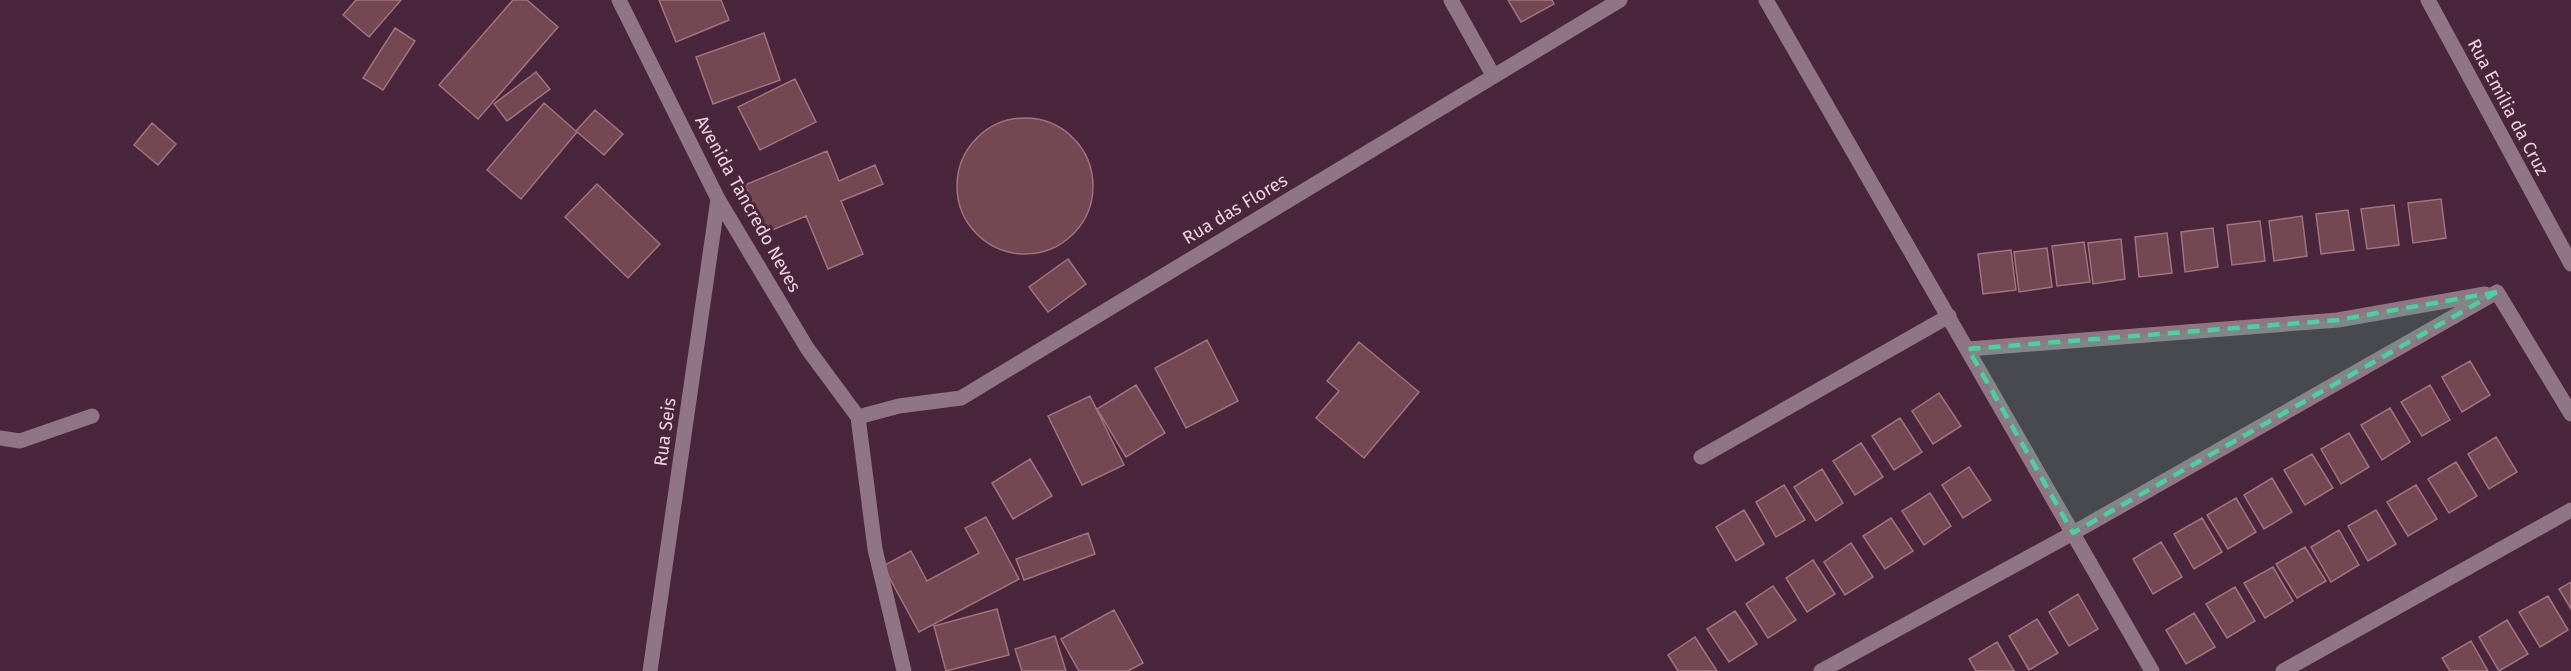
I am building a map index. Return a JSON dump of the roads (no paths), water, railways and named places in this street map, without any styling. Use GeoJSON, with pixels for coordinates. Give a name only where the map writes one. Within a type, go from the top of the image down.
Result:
{"type":"FeatureCollection","features":[{"type":"Feature","properties":{"kind":"street","name":"Avenida Tancredo Neves"},"geometry":{"type":"LineString","coordinates":[[619,0],[718,199],[807,348],[858,417]]}},
{"type":"Feature","properties":{"kind":"street"},"geometry":{"type":"LineString","coordinates":[[1451,0],[1493,75]]}},
{"type":"Feature","properties":{"kind":"street","name":"Rua das Flores"},"geometry":{"type":"LineString","coordinates":[[858,417],[899,406],[961,398],[1620,0]]}},
{"type":"Feature","properties":{"kind":"street"},"geometry":{"type":"LineString","coordinates":[[1766,0],[2152,671]]}},
{"type":"Feature","properties":{"kind":"street","name":"Rua Emília da Cruz"},"geometry":{"type":"LineString","coordinates":[[2428,0],[2571,264]]}},
{"type":"Feature","properties":{"kind":"street","name":"Rua Seis"},"geometry":{"type":"LineString","coordinates":[[650,671],[718,199]]}},
{"type":"Feature","properties":{"kind":"street"},"geometry":{"type":"LineString","coordinates":[[1968,349],[2338,320],[2497,292]]}},
{"type":"Feature","properties":{"kind":"street"},"geometry":{"type":"LineString","coordinates":[[2497,292],[2571,414]]}},
{"type":"Feature","properties":{"kind":"street"},"geometry":{"type":"LineString","coordinates":[[1821,671],[2073,533],[2497,292]]}},
{"type":"Feature","properties":{"kind":"street"},"geometry":{"type":"LineString","coordinates":[[1701,457],[1949,316]]}},
{"type":"Feature","properties":{"kind":"street"},"geometry":{"type":"LineString","coordinates":[[0,438],[20,441],[92,416]]}},
{"type":"Feature","properties":{"kind":"street"},"geometry":{"type":"LineString","coordinates":[[858,417],[875,549],[904,671]]}},
{"type":"Feature","properties":{"kind":"street"},"geometry":{"type":"LineString","coordinates":[[2283,671],[2571,510]]}}]}
